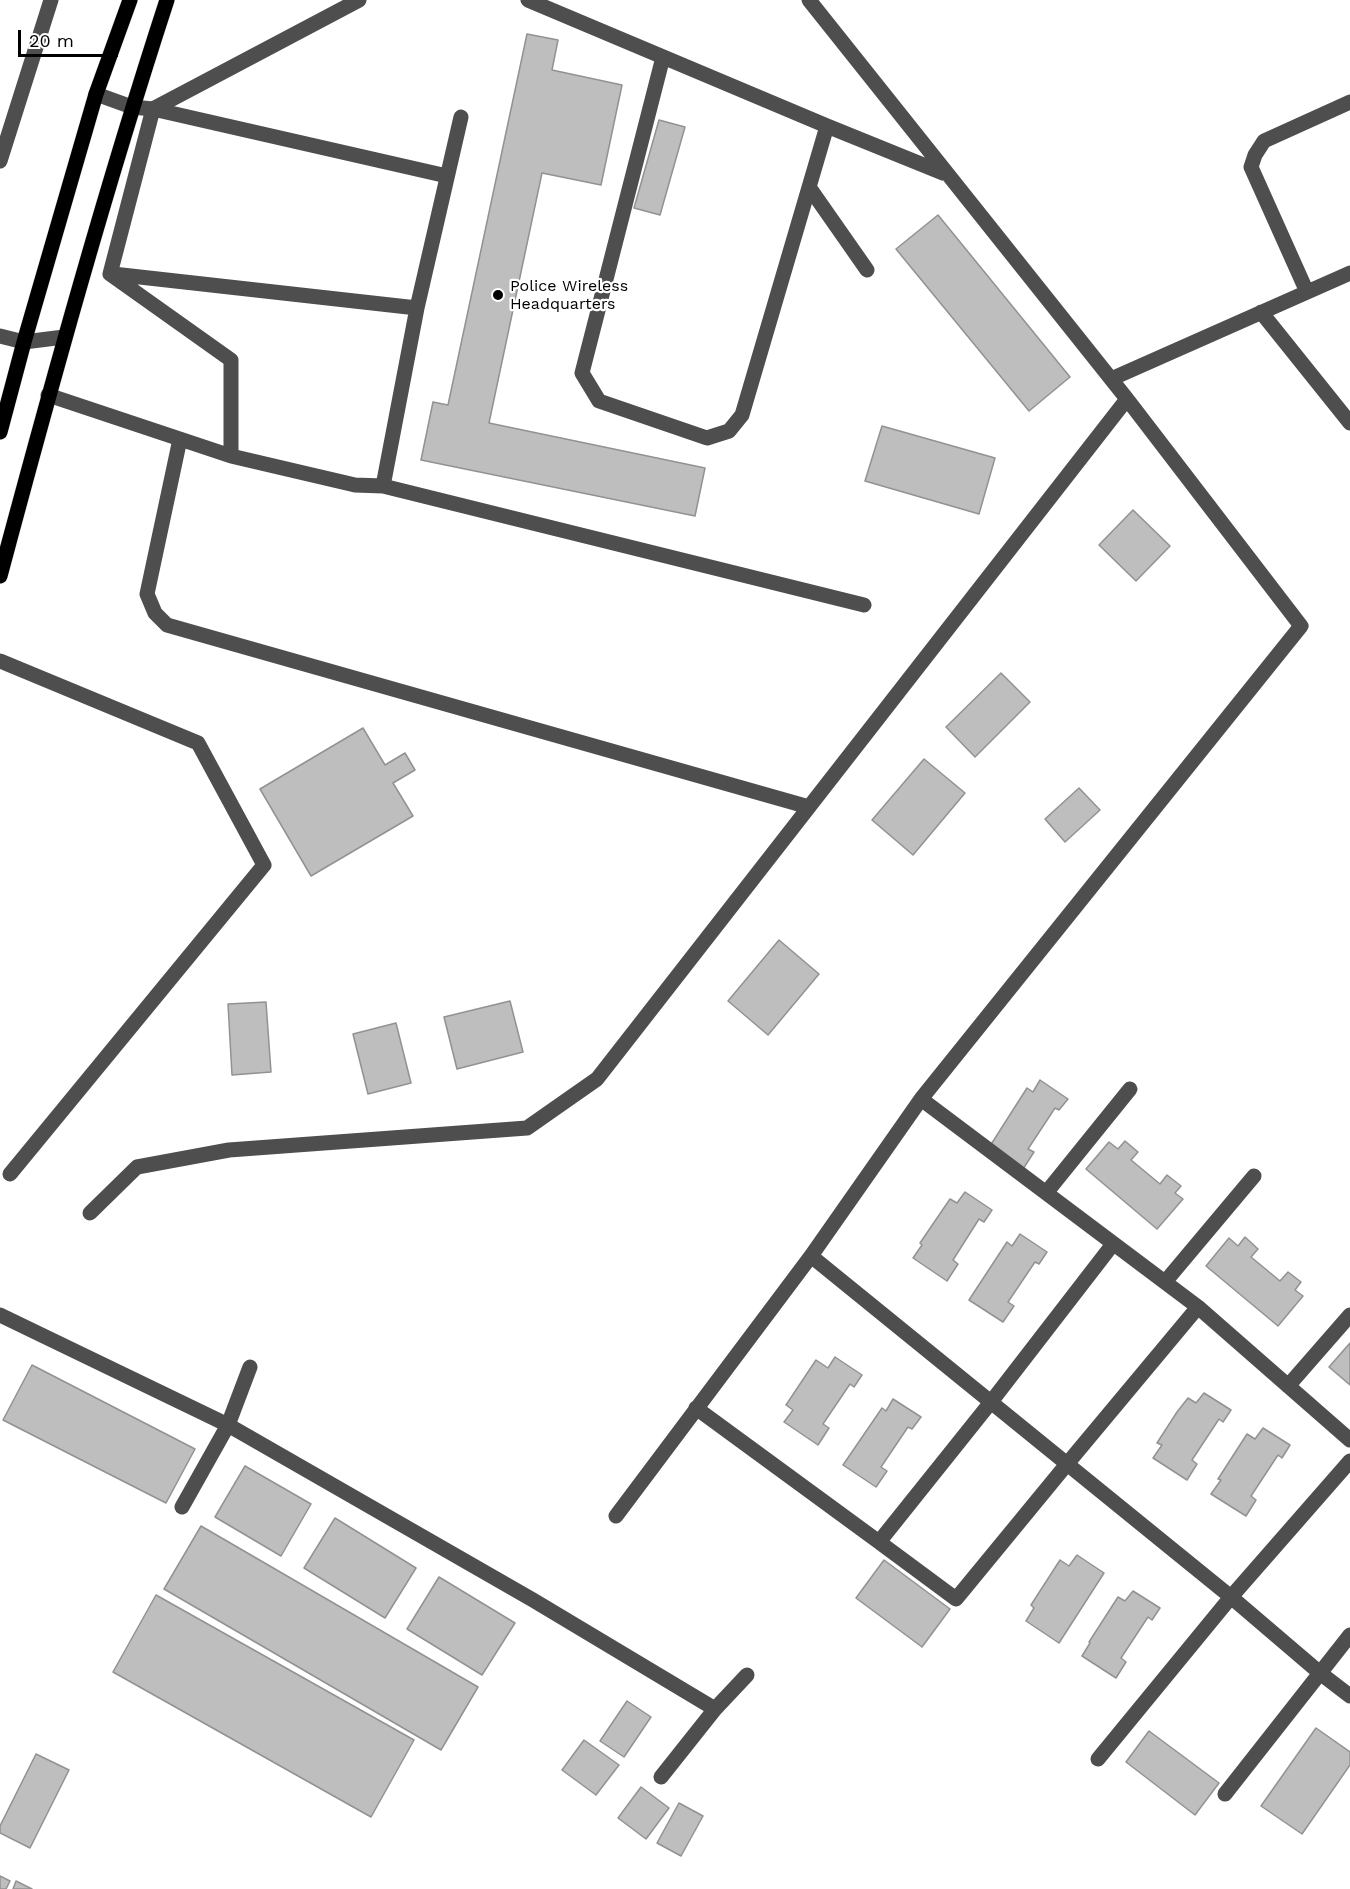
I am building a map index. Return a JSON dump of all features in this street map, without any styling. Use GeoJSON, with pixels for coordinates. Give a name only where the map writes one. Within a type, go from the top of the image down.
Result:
{"type":"FeatureCollection","features":[{"type":"Feature","properties":{"kind":"main road"},"geometry":{"type":"LineString","coordinates":[[0,432],[96,94],[130,0]]}},
{"type":"Feature","properties":{"kind":"main road"},"geometry":{"type":"LineString","coordinates":[[0,576],[64,337],[132,107],[167,0]]}},
{"type":"Feature","properties":{"kind":"street"},"geometry":{"type":"LineString","coordinates":[[0,161],[51,0]]}},
{"type":"Feature","properties":{"kind":"street"},"geometry":{"type":"LineString","coordinates":[[110,274],[153,110],[359,0]]}},
{"type":"Feature","properties":{"kind":"street"},"geometry":{"type":"LineString","coordinates":[[528,0],[946,174]]}},
{"type":"Feature","properties":{"kind":"street"},"geometry":{"type":"LineString","coordinates":[[616,1516],[811,1256],[921,1099],[1301,626],[1127,399],[809,0]]}},
{"type":"Feature","properties":{"kind":"street"},"geometry":{"type":"LineString","coordinates":[[663,57],[582,373],[599,401],[707,438],[729,431],[741,415],[827,126]]}},
{"type":"Feature","properties":{"kind":"street"},"geometry":{"type":"LineString","coordinates":[[96,94],[132,107],[447,176]]}},
{"type":"Feature","properties":{"kind":"street"},"geometry":{"type":"LineString","coordinates":[[1307,292],[1251,167],[1264,141],[1350,102]]}},
{"type":"Feature","properties":{"kind":"street"},"geometry":{"type":"LineString","coordinates":[[383,486],[417,308],[461,117]]}},
{"type":"Feature","properties":{"kind":"street"},"geometry":{"type":"LineString","coordinates":[[809,187],[867,270]]}},
{"type":"Feature","properties":{"kind":"street"},"geometry":{"type":"LineString","coordinates":[[1111,379],[1350,273]]}},
{"type":"Feature","properties":{"kind":"street"},"geometry":{"type":"LineString","coordinates":[[110,274],[417,308]]}},
{"type":"Feature","properties":{"kind":"street"},"geometry":{"type":"LineString","coordinates":[[110,274],[231,360],[231,456]]}},
{"type":"Feature","properties":{"kind":"street"},"geometry":{"type":"LineString","coordinates":[[1261,312],[1350,423]]}},
{"type":"Feature","properties":{"kind":"street"},"geometry":{"type":"LineString","coordinates":[[0,336],[24,342],[64,337]]}},
{"type":"Feature","properties":{"kind":"street"},"geometry":{"type":"LineString","coordinates":[[48,395],[231,456],[356,485],[383,486],[864,605]]}},
{"type":"Feature","properties":{"kind":"street"},"geometry":{"type":"LineString","coordinates":[[90,1213],[137,1167],[229,1150],[527,1128],[597,1079],[1127,399]]}},
{"type":"Feature","properties":{"kind":"street"},"geometry":{"type":"LineString","coordinates":[[180,439],[147,594],[155,613],[167,625],[809,807]]}},
{"type":"Feature","properties":{"kind":"street"},"geometry":{"type":"LineString","coordinates":[[0,661],[198,743],[264,865],[10,1174]]}},
{"type":"Feature","properties":{"kind":"street"},"geometry":{"type":"LineString","coordinates":[[1046,1193],[1130,1089]]}},
{"type":"Feature","properties":{"kind":"street"},"geometry":{"type":"LineString","coordinates":[[921,1099],[1198,1307],[1350,1440]]}},
{"type":"Feature","properties":{"kind":"street"},"geometry":{"type":"LineString","coordinates":[[1165,1282],[1254,1176]]}},
{"type":"Feature","properties":{"kind":"street"},"geometry":{"type":"LineString","coordinates":[[879,1542],[1113,1244]]}},
{"type":"Feature","properties":{"kind":"street"},"geometry":{"type":"LineString","coordinates":[[811,1256],[1350,1696]]}},
{"type":"Feature","properties":{"kind":"street"},"geometry":{"type":"LineString","coordinates":[[696,1408],[956,1599],[1198,1307]]}},
{"type":"Feature","properties":{"kind":"street"},"geometry":{"type":"LineString","coordinates":[[0,1315],[228,1425],[533,1600],[715,1709]]}},
{"type":"Feature","properties":{"kind":"street"},"geometry":{"type":"LineString","coordinates":[[1288,1386],[1350,1316]]}},
{"type":"Feature","properties":{"kind":"street"},"geometry":{"type":"LineString","coordinates":[[182,1507],[228,1425],[250,1367]]}},
{"type":"Feature","properties":{"kind":"street"},"geometry":{"type":"LineString","coordinates":[[1098,1759],[1231,1597],[1350,1461]]}},
{"type":"Feature","properties":{"kind":"street"},"geometry":{"type":"LineString","coordinates":[[1226,1794],[1350,1635]]}},
{"type":"Feature","properties":{"kind":"street"},"geometry":{"type":"LineString","coordinates":[[661,1777],[715,1709],[747,1675]]}},
{"type":"Feature","properties":{"kind":"building"},"geometry":{"type":"Polygon","coordinates":[[[527,34],[558,40],[552,70],[622,85],[601,185],[542,173],[489,423],[705,468],[695,516],[421,460],[433,402],[448,405],[527,34]]]}},
{"type":"Feature","properties":{"kind":"building"},"geometry":{"type":"Polygon","coordinates":[[[659,120],[685,127],[660,215],[634,208],[659,120]]]}},
{"type":"Feature","properties":{"kind":"building"},"geometry":{"type":"Polygon","coordinates":[[[938,215],[1070,377],[1029,411],[896,249],[938,215]]]}},
{"type":"Feature","properties":{"kind":"building"},"geometry":{"type":"Polygon","coordinates":[[[882,426],[995,458],[979,514],[865,481],[882,426]]]}},
{"type":"Feature","properties":{"kind":"building"},"geometry":{"type":"Polygon","coordinates":[[[1133,510],[1170,546],[1136,581],[1099,545],[1133,510]]]}},
{"type":"Feature","properties":{"kind":"building"},"geometry":{"type":"Polygon","coordinates":[[[1001,673],[1030,702],[975,757],[946,727],[1001,673]]]}},
{"type":"Feature","properties":{"kind":"building"},"geometry":{"type":"Polygon","coordinates":[[[363,728],[385,765],[405,753],[415,770],[393,783],[413,816],[311,876],[260,789],[363,728]]]}},
{"type":"Feature","properties":{"kind":"building"},"geometry":{"type":"Polygon","coordinates":[[[924,759],[965,793],[913,855],[872,820],[924,759]]]}},
{"type":"Feature","properties":{"kind":"building"},"geometry":{"type":"Polygon","coordinates":[[[1079,788],[1100,810],[1065,842],[1045,819],[1079,788]]]}},
{"type":"Feature","properties":{"kind":"building"},"geometry":{"type":"Polygon","coordinates":[[[779,940],[819,974],[768,1035],[728,1001],[779,940]]]}},
{"type":"Feature","properties":{"kind":"building"},"geometry":{"type":"Polygon","coordinates":[[[510,1001],[523,1052],[457,1069],[444,1017],[510,1001]]]}},
{"type":"Feature","properties":{"kind":"building"},"geometry":{"type":"Polygon","coordinates":[[[266,1002],[271,1072],[232,1075],[228,1004],[266,1002]]]}},
{"type":"Feature","properties":{"kind":"building"},"geometry":{"type":"Polygon","coordinates":[[[396,1023],[411,1083],[368,1094],[353,1034],[396,1023]]]}},
{"type":"Feature","properties":{"kind":"building"},"geometry":{"type":"Polygon","coordinates":[[[1040,1080],[1068,1099],[1059,1110],[1055,1108],[1028,1149],[1034,1152],[1023,1169],[990,1146],[1027,1088],[1033,1092],[1040,1080]]]}},
{"type":"Feature","properties":{"kind":"building"},"geometry":{"type":"Polygon","coordinates":[[[1125,1141],[1138,1152],[1131,1160],[1160,1184],[1167,1175],[1181,1186],[1175,1193],[1183,1199],[1157,1229],[1086,1169],[1109,1142],[1118,1149],[1125,1141]]]}},
{"type":"Feature","properties":{"kind":"building"},"geometry":{"type":"Polygon","coordinates":[[[965,1192],[992,1210],[984,1222],[979,1219],[953,1260],[958,1264],[947,1281],[913,1258],[922,1245],[920,1243],[950,1199],[957,1203],[965,1192]]]}},
{"type":"Feature","properties":{"kind":"building"},"geometry":{"type":"Polygon","coordinates":[[[1020,1234],[1047,1252],[1039,1264],[1035,1262],[1008,1302],[1014,1306],[1003,1322],[969,1300],[1007,1242],[1012,1246],[1020,1234]]]}},
{"type":"Feature","properties":{"kind":"building"},"geometry":{"type":"Polygon","coordinates":[[[1245,1237],[1258,1249],[1251,1257],[1280,1281],[1288,1272],[1301,1282],[1295,1290],[1303,1296],[1278,1326],[1206,1266],[1229,1238],[1238,1246],[1245,1237]]]}},
{"type":"Feature","properties":{"kind":"building"},"geometry":{"type":"Polygon","coordinates":[[[1350,1343],[1350,1385],[1329,1367],[1350,1343]]]}},
{"type":"Feature","properties":{"kind":"building"},"geometry":{"type":"Polygon","coordinates":[[[835,1357],[862,1375],[854,1387],[850,1384],[823,1424],[829,1428],[818,1445],[784,1422],[793,1410],[786,1405],[816,1360],[828,1368],[835,1357]]]}},
{"type":"Feature","properties":{"kind":"building"},"geometry":{"type":"Polygon","coordinates":[[[32,1365],[195,1449],[166,1503],[3,1420],[32,1365]]]}},
{"type":"Feature","properties":{"kind":"building"},"geometry":{"type":"Polygon","coordinates":[[[1204,1393],[1231,1410],[1223,1422],[1219,1419],[1192,1460],[1197,1464],[1187,1480],[1153,1458],[1162,1445],[1157,1443],[1177,1412],[1188,1398],[1196,1403],[1204,1393]]]}},
{"type":"Feature","properties":{"kind":"building"},"geometry":{"type":"Polygon","coordinates":[[[893,1399],[921,1417],[912,1429],[908,1427],[881,1467],[887,1471],[876,1487],[843,1465],[882,1408],[886,1411],[893,1399]]]}},
{"type":"Feature","properties":{"kind":"building"},"geometry":{"type":"Polygon","coordinates":[[[1263,1428],[1290,1445],[1282,1458],[1278,1455],[1251,1496],[1256,1500],[1246,1516],[1211,1494],[1247,1434],[1255,1439],[1263,1428]]]}},
{"type":"Feature","properties":{"kind":"building"},"geometry":{"type":"Polygon","coordinates":[[[245,1466],[311,1504],[281,1556],[215,1517],[245,1466]]]}},
{"type":"Feature","properties":{"kind":"building"},"geometry":{"type":"Polygon","coordinates":[[[335,1518],[416,1568],[385,1618],[304,1568],[335,1518]]]}},
{"type":"Feature","properties":{"kind":"building"},"geometry":{"type":"Polygon","coordinates":[[[201,1526],[478,1687],[441,1750],[164,1589],[201,1526]]]}},
{"type":"Feature","properties":{"kind":"building"},"geometry":{"type":"Polygon","coordinates":[[[1077,1555],[1104,1573],[1059,1643],[1026,1621],[1034,1608],[1031,1605],[1060,1560],[1069,1566],[1077,1555]]]}},
{"type":"Feature","properties":{"kind":"building"},"geometry":{"type":"Polygon","coordinates":[[[884,1560],[950,1609],[922,1647],[856,1598],[884,1560]]]}},
{"type":"Feature","properties":{"kind":"building"},"geometry":{"type":"Polygon","coordinates":[[[439,1577],[515,1623],[482,1675],[407,1629],[439,1577]]]}},
{"type":"Feature","properties":{"kind":"building"},"geometry":{"type":"Polygon","coordinates":[[[1133,1591],[1160,1608],[1152,1620],[1148,1617],[1121,1658],[1126,1662],[1116,1678],[1082,1656],[1118,1597],[1125,1601],[1133,1591]]]}},
{"type":"Feature","properties":{"kind":"building"},"geometry":{"type":"Polygon","coordinates":[[[156,1595],[414,1740],[371,1817],[113,1672],[156,1595]]]}},
{"type":"Feature","properties":{"kind":"building"},"geometry":{"type":"Polygon","coordinates":[[[627,1701],[651,1717],[624,1757],[600,1741],[627,1701]]]}},
{"type":"Feature","properties":{"kind":"building"},"geometry":{"type":"Polygon","coordinates":[[[1316,1728],[1350,1752],[1350,1765],[1302,1834],[1261,1806],[1316,1728]]]}},
{"type":"Feature","properties":{"kind":"building"},"geometry":{"type":"Polygon","coordinates":[[[1149,1731],[1219,1783],[1195,1815],[1126,1762],[1149,1731]]]}},
{"type":"Feature","properties":{"kind":"building"},"geometry":{"type":"Polygon","coordinates":[[[584,1740],[619,1765],[596,1795],[562,1770],[584,1740]]]}},
{"type":"Feature","properties":{"kind":"building"},"geometry":{"type":"Polygon","coordinates":[[[36,1754],[69,1770],[30,1848],[0,1833],[0,1826],[36,1754]]]}},
{"type":"Feature","properties":{"kind":"building"},"geometry":{"type":"Polygon","coordinates":[[[641,1787],[669,1808],[646,1839],[618,1818],[641,1787]]]}},
{"type":"Feature","properties":{"kind":"building"},"geometry":{"type":"Polygon","coordinates":[[[679,1803],[703,1816],[681,1856],[657,1843],[679,1803]]]}},
{"type":"Feature","properties":{"kind":"building"},"geometry":{"type":"Polygon","coordinates":[[[0,1876],[10,1881],[6,1889],[0,1889],[0,1876]]]}},
{"type":"Feature","properties":{"kind":"building"},"geometry":{"type":"Polygon","coordinates":[[[16,1881],[32,1889],[13,1889],[16,1881]]]}},
{"type":"Feature","properties":{"kind":"place","name":"Police Wireless Headquarters"},"geometry":{"type":"Point","coordinates":[498,295]}}]}
